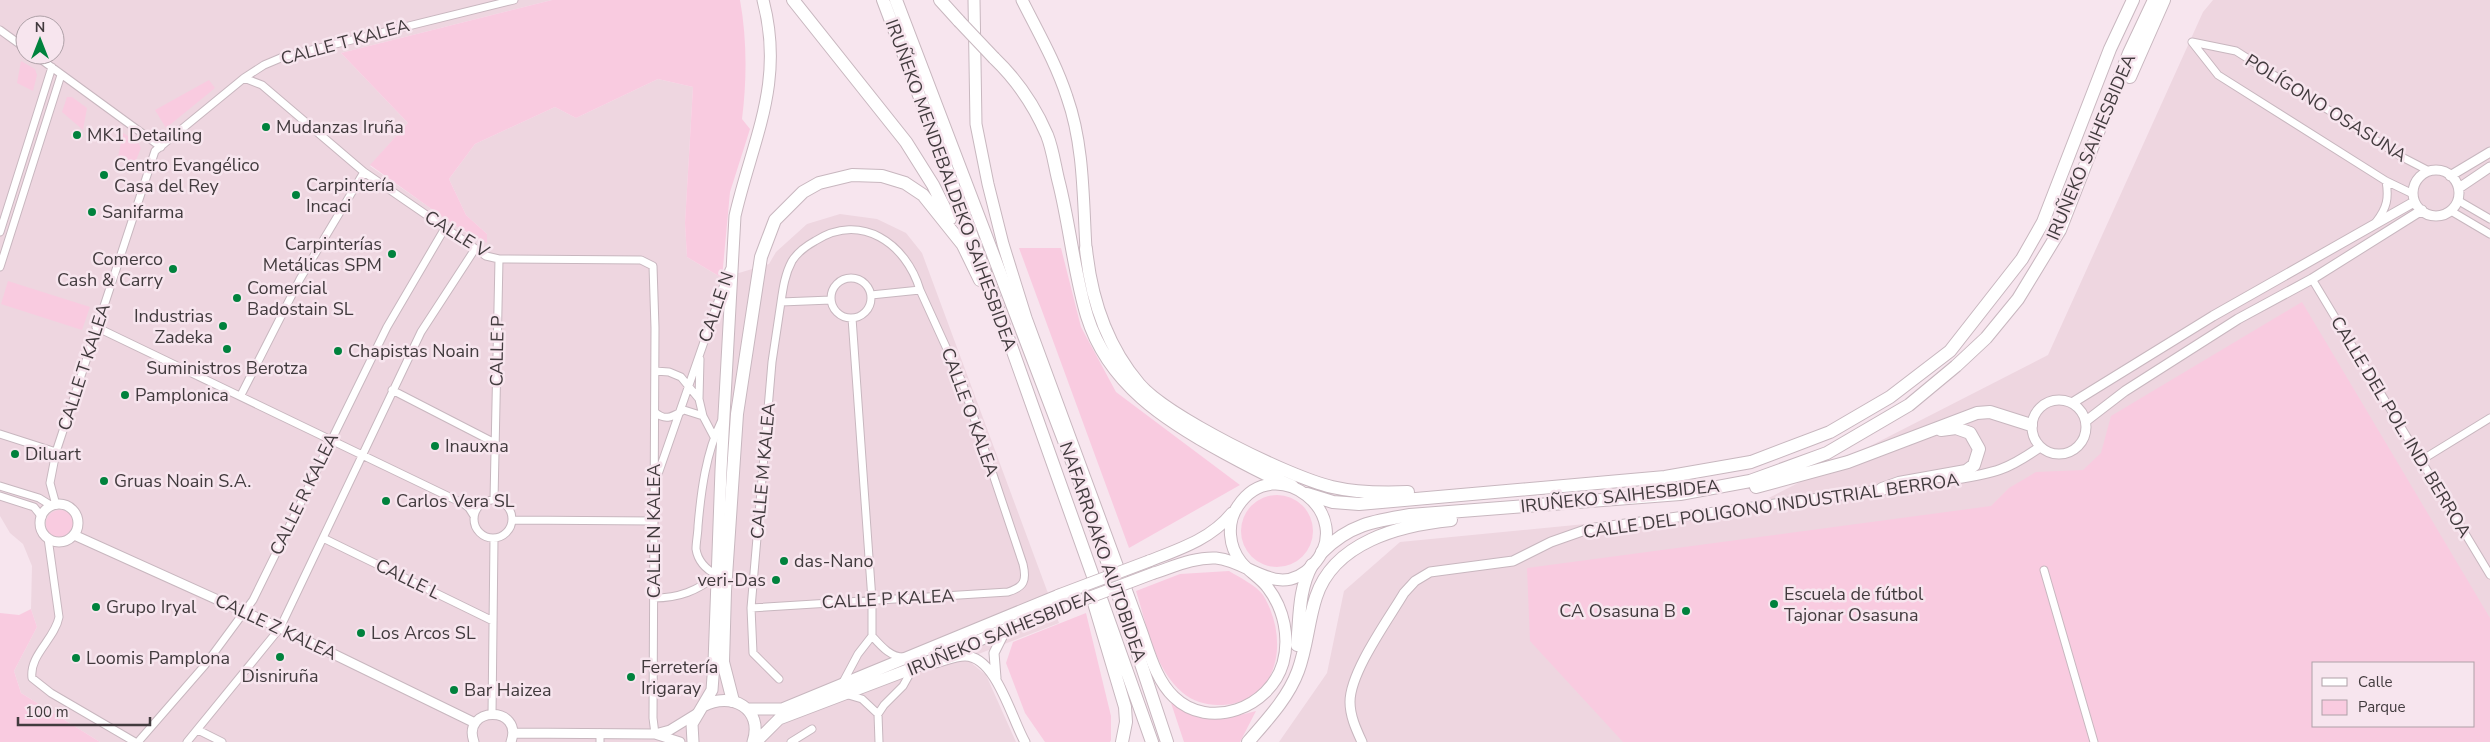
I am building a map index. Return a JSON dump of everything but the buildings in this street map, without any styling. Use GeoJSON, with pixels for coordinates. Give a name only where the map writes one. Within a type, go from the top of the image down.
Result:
{"type":"FeatureCollection","features":[{"type":"Feature","properties":{"kind":"highway"},"geometry":{"type":"LineString","coordinates":[[693,742],[692,724],[712,690],[735,216],[742,184],[763,122],[771,71],[770,36],[763,0]]}},
{"type":"Feature","properties":{"kind":"highway"},"geometry":{"type":"LineString","coordinates":[[793,0],[906,142],[933,185],[963,246],[1018,369]]}},
{"type":"Feature","properties":{"kind":"highway","name":"IRUÑEKO MENDEBALDEKO SAIHESBIDEA"},"geometry":{"type":"LineString","coordinates":[[883,0],[968,225],[1018,369]]}},
{"type":"Feature","properties":{"kind":"highway","name":"IRUÑEKO MENDEBALDEKO SAIHESBIDEA"},"geometry":{"type":"LineString","coordinates":[[896,0],[1034,364]]}},
{"type":"Feature","properties":{"kind":"highway"},"geometry":{"type":"LineString","coordinates":[[940,0],[1014,77],[1047,136],[1080,251],[1087,300],[1101,335],[1120,365],[1140,385],[1166,406],[1210,432],[1295,474],[1332,487],[1378,493],[1476,487],[1517,490]]}},
{"type":"Feature","properties":{"kind":"highway"},"geometry":{"type":"LineString","coordinates":[[974,0],[976,124],[1003,244],[1026,318],[1157,672],[1174,697],[1188,707],[1216,714],[1245,707],[1261,698],[1280,672],[1286,643],[1284,622],[1276,599],[1262,580],[1242,564],[1234,550],[1231,528],[1238,506],[1248,494],[1262,487],[1277,484],[1292,486]]}},
{"type":"Feature","properties":{"kind":"highway"},"geometry":{"type":"LineString","coordinates":[[1022,0],[1053,62],[1068,98],[1077,134],[1082,174],[1080,251],[1088,318],[1108,359],[1142,401],[1170,422],[1263,473],[1307,494],[1318,506],[1324,520],[1326,536],[1322,552],[1312,565],[1305,579],[1297,645],[1291,671],[1282,690],[1258,721],[1248,742]]}},
{"type":"Feature","properties":{"kind":"highway","name":"IRUÑEKO SAIHESBIDEA"},"geometry":{"type":"LineString","coordinates":[[1307,494],[1333,502],[1359,504],[1665,477],[1751,462],[1830,432],[1890,397],[1950,351],[2022,259],[2043,222],[2110,49],[2133,0]]}},
{"type":"Feature","properties":{"kind":"highway","name":"IRUÑEKO SAIHESBIDEA"},"geometry":{"type":"LineString","coordinates":[[1322,552],[1353,528],[1375,520],[1410,515],[1680,494],[1750,481],[1827,453],[1909,405],[1986,338],[2018,299],[2060,230],[2130,53],[2154,0]]}},
{"type":"Feature","properties":{"kind":"highway"},"geometry":{"type":"LineString","coordinates":[[2094,146],[2120,100],[2147,33],[2164,0]]}},
{"type":"Feature","properties":{"kind":"highway"},"geometry":{"type":"LineString","coordinates":[[733,701],[723,662],[725,591],[737,414],[761,257],[775,220],[803,192],[819,184],[852,175],[882,176],[905,184],[923,195],[963,246]]}},
{"type":"Feature","properties":{"kind":"highway"},"geometry":{"type":"LineString","coordinates":[[1026,318],[1034,364]]}},
{"type":"Feature","properties":{"kind":"highway","name":"NAFARROAKO AUTOBIDEA"},"geometry":{"type":"LineString","coordinates":[[1034,364],[1087,501],[1167,742]]}},
{"type":"Feature","properties":{"kind":"highway","name":"NAFARROAKO AUTOBIDEA"},"geometry":{"type":"LineString","coordinates":[[1018,369],[1152,742]]}},
{"type":"Feature","properties":{"kind":"highway"},"geometry":{"type":"LineString","coordinates":[[1912,439],[1960,418],[1977,413],[1990,412],[2031,425]]}},
{"type":"Feature","properties":{"kind":"highway"},"geometry":{"type":"LineString","coordinates":[[1610,500],[1646,504],[1721,494],[1789,479],[1848,462],[1942,430],[1963,429],[1976,440],[1979,448],[1977,459],[1966,471],[1899,483],[1882,490]]}},
{"type":"Feature","properties":{"kind":"highway"},"geometry":{"type":"LineString","coordinates":[[1248,742],[1288,693],[1299,670],[1316,594],[1328,575],[1357,548],[1376,536],[1395,530],[1436,522],[1522,514],[1566,503]]}},
{"type":"Feature","properties":{"kind":"highway","name":"IRUÑEKO SAIHESBIDEA"},"geometry":{"type":"LineString","coordinates":[[755,742],[779,719],[910,657],[1059,595],[1180,549],[1216,530],[1238,506]]}},
{"type":"Feature","properties":{"kind":"highway","name":"IRUÑEKO SAIHESBIDEA"},"geometry":{"type":"LineString","coordinates":[[747,709],[782,709],[913,668],[1006,629],[1192,560],[1212,558],[1232,561],[1254,573]]}},
{"type":"Feature","properties":{"kind":"highway"},"geometry":{"type":"LineString","coordinates":[[1254,573],[1268,579],[1284,580],[1299,575],[1312,565]]}},
{"type":"Feature","properties":{"kind":"highway"},"geometry":{"type":"LineString","coordinates":[[1092,571],[1094,603],[1125,707],[1126,722],[1122,742]]}},
{"type":"Feature","properties":{"kind":"highway"},"geometry":{"type":"LineString","coordinates":[[700,710],[723,699],[733,701],[747,709],[755,726],[755,742]]}},
{"type":"Feature","properties":{"kind":"street","name":"CALLE T KALEA"},"geometry":{"type":"LineString","coordinates":[[54,505],[50,483],[56,452],[151,158],[161,147],[244,78],[264,65],[282,57],[514,0]]}},
{"type":"Feature","properties":{"kind":"street"},"geometry":{"type":"LineString","coordinates":[[0,30],[15,41]]}},
{"type":"Feature","properties":{"kind":"street","name":"POLÍGONO OSASUNA"},"geometry":{"type":"LineString","coordinates":[[2072,402],[2213,316],[2374,224],[2414,198],[2218,75],[2192,42],[2236,51],[2402,157],[2429,171]]}},
{"type":"Feature","properties":{"kind":"street"},"geometry":{"type":"LineString","coordinates":[[49,65],[161,147]]}},
{"type":"Feature","properties":{"kind":"street"},"geometry":{"type":"LineString","coordinates":[[0,232],[52,67]]}},
{"type":"Feature","properties":{"kind":"street"},"geometry":{"type":"LineString","coordinates":[[0,267],[61,75]]}},
{"type":"Feature","properties":{"kind":"street","name":"CALLE V"},"geometry":{"type":"LineString","coordinates":[[244,78],[262,85],[364,172],[486,256],[499,259],[642,260],[653,266],[655,328]]}},
{"type":"Feature","properties":{"kind":"street"},"geometry":{"type":"LineString","coordinates":[[2450,176],[2490,152]]}},
{"type":"Feature","properties":{"kind":"street"},"geometry":{"type":"LineString","coordinates":[[2459,188],[2490,168]]}},
{"type":"Feature","properties":{"kind":"street"},"geometry":{"type":"LineString","coordinates":[[2429,171],[2444,172],[2450,176],[2459,188],[2459,201],[2451,211],[2434,215],[2422,210],[2414,198],[2416,182],[2429,171]]}},
{"type":"Feature","properties":{"kind":"street"},"geometry":{"type":"LineString","coordinates":[[241,395],[300,279],[364,172]]}},
{"type":"Feature","properties":{"kind":"street","name":"POLÍGONO OSASUNA"},"geometry":{"type":"LineString","coordinates":[[2374,224],[2385,211],[2388,192],[2386,181]]}},
{"type":"Feature","properties":{"kind":"street"},"geometry":{"type":"LineString","coordinates":[[2459,201],[2490,219]]}},
{"type":"Feature","properties":{"kind":"street"},"geometry":{"type":"LineString","coordinates":[[2086,421],[2125,391],[2238,319],[2312,279],[2422,210]]}},
{"type":"Feature","properties":{"kind":"street"},"geometry":{"type":"LineString","coordinates":[[2451,211],[2490,234]]}},
{"type":"Feature","properties":{"kind":"street","name":"CALLE R KALEA"},"geometry":{"type":"LineString","coordinates":[[137,742],[205,665],[253,600],[387,327],[446,228]]}},
{"type":"Feature","properties":{"kind":"street","name":"CALLE O KALEA"},"geometry":{"type":"LineString","coordinates":[[781,302],[784,285],[793,260],[812,242],[825,234],[842,229],[878,235],[906,258],[915,272],[920,290],[962,382],[1023,564],[1026,576],[1024,584]]}},
{"type":"Feature","properties":{"kind":"street","name":"CALLE R KALEA"},"geometry":{"type":"LineString","coordinates":[[187,742],[280,628],[364,454],[392,390],[422,332],[474,249]]}},
{"type":"Feature","properties":{"kind":"street","name":"CALLE P"},"geometry":{"type":"LineString","coordinates":[[494,500],[499,259]]}},
{"type":"Feature","properties":{"kind":"street","name":"CALLE N"},"geometry":{"type":"LineString","coordinates":[[655,484],[732,260]]}},
{"type":"Feature","properties":{"kind":"street"},"geometry":{"type":"LineString","coordinates":[[852,278],[864,284],[871,296],[868,308],[858,317],[852,318],[840,315],[832,306],[831,300],[834,287],[845,279],[852,278]]}},
{"type":"Feature","properties":{"kind":"street","name":"CALLE DEL POL. IND. BERROA"},"geometry":{"type":"LineString","coordinates":[[2312,279],[2490,575]]}},
{"type":"Feature","properties":{"kind":"street"},"geometry":{"type":"LineString","coordinates":[[871,296],[920,290]]}},
{"type":"Feature","properties":{"kind":"street"},"geometry":{"type":"LineString","coordinates":[[781,302],[831,300]]}},
{"type":"Feature","properties":{"kind":"street","name":"CALLE M KALEA"},"geometry":{"type":"LineString","coordinates":[[779,679],[753,653],[750,608],[772,362],[781,302]]}},
{"type":"Feature","properties":{"kind":"street"},"geometry":{"type":"LineString","coordinates":[[852,318],[872,600],[872,636],[858,654],[843,689],[862,699],[878,714]]}},
{"type":"Feature","properties":{"kind":"street"},"geometry":{"type":"LineString","coordinates":[[96,327],[331,438],[464,504],[474,516],[476,529],[481,535],[494,539],[507,533],[513,520],[508,506],[494,500],[484,502],[474,516]]}},
{"type":"Feature","properties":{"kind":"street","name":"CALLE N KALEA"},"geometry":{"type":"LineString","coordinates":[[655,328],[653,718],[655,734]]}},
{"type":"Feature","properties":{"kind":"street","name":"CALLE N"},"geometry":{"type":"LineString","coordinates":[[700,354],[699,399],[703,416],[714,437]]}},
{"type":"Feature","properties":{"kind":"street","name":"CALLE N"},"geometry":{"type":"LineString","coordinates":[[655,371],[676,374],[699,399]]}},
{"type":"Feature","properties":{"kind":"street"},"geometry":{"type":"LineString","coordinates":[[392,390],[495,443]]}},
{"type":"Feature","properties":{"kind":"street"},"geometry":{"type":"LineString","coordinates":[[2064,400],[2072,402],[2086,421],[2084,437],[2074,450],[2059,455],[2049,453],[2040,447],[2032,434],[2031,425],[2037,410],[2047,402],[2064,400]]}},
{"type":"Feature","properties":{"kind":"street"},"geometry":{"type":"LineString","coordinates":[[655,412],[666,418],[671,418],[678,413],[689,410],[703,416]]}},
{"type":"Feature","properties":{"kind":"street"},"geometry":{"type":"LineString","coordinates":[[654,598],[677,597],[696,590],[717,575],[707,570],[696,549],[700,503],[714,437],[725,415]]}},
{"type":"Feature","properties":{"kind":"street"},"geometry":{"type":"LineString","coordinates":[[2420,461],[2490,418]]}},
{"type":"Feature","properties":{"kind":"street"},"geometry":{"type":"LineString","coordinates":[[0,434],[56,452]]}},
{"type":"Feature","properties":{"kind":"street","name":"CALLE DEL POLIGONO INDUSTRIAL BERROA"},"geometry":{"type":"LineString","coordinates":[[1362,742],[1353,723],[1350,702],[1354,681],[1404,593],[1415,581],[1430,572],[1513,561],[1551,542],[1588,529],[1882,490],[1998,472],[2015,464],[2040,447]]}},
{"type":"Feature","properties":{"kind":"street"},"geometry":{"type":"LineString","coordinates":[[0,486],[39,498],[54,505],[64,505],[74,512],[78,523],[74,535],[58,542],[48,538]]}},
{"type":"Feature","properties":{"kind":"street"},"geometry":{"type":"LineString","coordinates":[[0,496],[34,507],[42,517],[42,529],[48,538],[59,617],[55,628],[34,662],[31,671],[32,678],[51,693],[137,742]]}},
{"type":"Feature","properties":{"kind":"street"},"geometry":{"type":"LineString","coordinates":[[42,517],[54,505]]}},
{"type":"Feature","properties":{"kind":"street"},"geometry":{"type":"LineString","coordinates":[[513,520],[654,521]]}},
{"type":"Feature","properties":{"kind":"street","name":"CALLE Z KALEA"},"geometry":{"type":"LineString","coordinates":[[74,535],[280,628],[475,723]]}},
{"type":"Feature","properties":{"kind":"street","name":"CALLE L"},"geometry":{"type":"LineString","coordinates":[[324,538],[493,621]]}},
{"type":"Feature","properties":{"kind":"street"},"geometry":{"type":"LineString","coordinates":[[492,714],[494,539]]}},
{"type":"Feature","properties":{"kind":"street"},"geometry":{"type":"LineString","coordinates":[[2044,570],[2094,742]]}},
{"type":"Feature","properties":{"kind":"street","name":"CALLE P KALEA"},"geometry":{"type":"LineString","coordinates":[[750,608],[1008,592],[1020,588],[1024,584]]}},
{"type":"Feature","properties":{"kind":"street"},"geometry":{"type":"LineString","coordinates":[[998,683],[994,653],[1006,629]]}},
{"type":"Feature","properties":{"kind":"street"},"geometry":{"type":"LineString","coordinates":[[872,636],[889,652],[898,657],[910,657]]}},
{"type":"Feature","properties":{"kind":"street"},"geometry":{"type":"LineString","coordinates":[[879,742],[878,714],[884,705],[903,686],[913,668],[967,656],[978,660],[998,683],[1025,742]]}},
{"type":"Feature","properties":{"kind":"street"},"geometry":{"type":"LineString","coordinates":[[474,742],[472,731],[475,723],[481,717],[492,714],[505,718],[510,725],[512,738],[600,738],[655,734],[670,730],[700,710]]}},
{"type":"Feature","properties":{"kind":"street"},"geometry":{"type":"LineString","coordinates":[[790,742],[812,729]]}},
{"type":"Feature","properties":{"kind":"street"},"geometry":{"type":"LineString","coordinates":[[198,730],[222,742]]}},
{"type":"Feature","properties":{"kind":"street"},"geometry":{"type":"LineString","coordinates":[[655,734],[680,742]]}},
{"type":"Feature","properties":{"kind":"shaded area"},"geometry":{"type":"Polygon","coordinates":[[[0,0],[552,0],[341,53],[408,123],[370,166],[475,239],[487,234],[466,215],[449,179],[475,144],[555,107],[576,118],[658,79],[693,87],[685,223],[687,257],[722,278],[769,264],[776,252],[807,224],[840,214],[877,219],[906,233],[922,253],[1059,623],[963,660],[969,661],[986,675],[1016,742],[100,742],[21,693],[14,671],[37,627],[31,609],[32,566],[23,544],[10,533],[0,516],[0,0]]]}},
{"type":"Feature","properties":{"kind":"shaded area"},"geometry":{"type":"Polygon","coordinates":[[[2213,0],[2490,0],[2490,742],[1279,742],[1327,673],[1344,591],[1400,542],[1749,508],[2048,355],[2203,12],[2213,0]]]}},
{"type":"Feature","properties":{"kind":"green space"},"geometry":{"type":"Polygon","coordinates":[[[552,0],[740,0],[746,59],[742,119],[750,129],[730,192],[722,278],[687,257],[685,223],[693,87],[658,79],[576,118],[555,107],[475,144],[449,179],[466,215],[487,234],[487,243],[454,225],[370,165],[408,123],[341,53],[552,0]]]}},
{"type":"Feature","properties":{"kind":"green space"},"geometry":{"type":"Polygon","coordinates":[[[20,65],[28,65],[35,69],[37,75],[33,91],[17,83],[20,65]]]}},
{"type":"Feature","properties":{"kind":"green space"},"geometry":{"type":"Polygon","coordinates":[[[209,80],[215,88],[166,128],[155,110],[209,80]]]}},
{"type":"Feature","properties":{"kind":"green space"},"geometry":{"type":"Polygon","coordinates":[[[67,97],[72,97],[87,108],[83,130],[62,112],[67,97]]]}},
{"type":"Feature","properties":{"kind":"green space"},"geometry":{"type":"Polygon","coordinates":[[[123,133],[138,142],[141,148],[133,168],[118,157],[123,133]]]}},
{"type":"Feature","properties":{"kind":"green space"},"geometry":{"type":"Polygon","coordinates":[[[1019,248],[1061,248],[1081,327],[1116,392],[1240,485],[1129,548],[1019,248]]]}},
{"type":"Feature","properties":{"kind":"green space"},"geometry":{"type":"Polygon","coordinates":[[[8,281],[90,307],[82,330],[1,304],[8,281]]]}},
{"type":"Feature","properties":{"kind":"green space"},"geometry":{"type":"Polygon","coordinates":[[[2302,302],[2490,618],[2490,742],[1623,742],[1530,641],[1527,568],[1991,506],[2009,488],[2036,472],[2083,470],[2101,453],[2111,416],[2302,302]]]}},
{"type":"Feature","properties":{"kind":"green space"},"geometry":{"type":"Polygon","coordinates":[[[1277,495],[1297,501],[1307,511],[1313,531],[1307,551],[1297,561],[1277,567],[1257,561],[1247,551],[1241,531],[1247,511],[1257,501],[1277,495]]]}},
{"type":"Feature","properties":{"kind":"green space"},"geometry":{"type":"Polygon","coordinates":[[[60,510],[70,514],[74,524],[70,534],[60,538],[50,534],[46,524],[50,514],[60,510]]]}},
{"type":"Feature","properties":{"kind":"green space"},"geometry":{"type":"Polygon","coordinates":[[[1229,571],[1252,585],[1263,595],[1271,612],[1276,631],[1277,649],[1274,666],[1267,682],[1255,694],[1239,702],[1218,705],[1209,704],[1199,702],[1187,696],[1173,683],[1165,672],[1153,646],[1136,591],[1180,574],[1229,571]]]}},
{"type":"Feature","properties":{"kind":"green space"},"geometry":{"type":"Polygon","coordinates":[[[31,609],[37,627],[14,671],[21,693],[100,742],[0,742],[0,613],[19,615],[31,609]]]}},
{"type":"Feature","properties":{"kind":"green space"},"geometry":{"type":"Polygon","coordinates":[[[1086,613],[1111,716],[1111,740],[1110,742],[1045,742],[1025,713],[1006,663],[1013,642],[1086,613]]]}},
{"type":"Feature","properties":{"kind":"green space"},"geometry":{"type":"Polygon","coordinates":[[[1171,703],[1192,713],[1212,717],[1234,716],[1256,711],[1240,742],[1184,742],[1171,703]]]}},
{"type":"Feature","properties":{"kind":"place","name":"Mudanzas Iruña"},"geometry":{"type":"Point","coordinates":[266,127]}},
{"type":"Feature","properties":{"kind":"place","name":"MK1 Detailing"},"geometry":{"type":"Point","coordinates":[77,135]}},
{"type":"Feature","properties":{"kind":"place","name":"Centro Evangélico Casa del Rey"},"geometry":{"type":"Point","coordinates":[104,175]}},
{"type":"Feature","properties":{"kind":"place","name":"Carpintería Incaci"},"geometry":{"type":"Point","coordinates":[296,195]}},
{"type":"Feature","properties":{"kind":"place","name":"Sanifarma"},"geometry":{"type":"Point","coordinates":[92,212]}},
{"type":"Feature","properties":{"kind":"place","name":"Carpinterías Metálicas SPM"},"geometry":{"type":"Point","coordinates":[392,254]}},
{"type":"Feature","properties":{"kind":"place","name":"Comerco Cash & Carry"},"geometry":{"type":"Point","coordinates":[173,269]}},
{"type":"Feature","properties":{"kind":"place","name":"Comercial Badostain SL"},"geometry":{"type":"Point","coordinates":[237,298]}},
{"type":"Feature","properties":{"kind":"place","name":"Industrias Zadeka"},"geometry":{"type":"Point","coordinates":[223,326]}},
{"type":"Feature","properties":{"kind":"place","name":"Suministros Berotza"},"geometry":{"type":"Point","coordinates":[227,349]}},
{"type":"Feature","properties":{"kind":"place","name":"Chapistas Noain"},"geometry":{"type":"Point","coordinates":[338,351]}},
{"type":"Feature","properties":{"kind":"place","name":"Pamplonica"},"geometry":{"type":"Point","coordinates":[125,395]}},
{"type":"Feature","properties":{"kind":"place","name":"Inauxna"},"geometry":{"type":"Point","coordinates":[435,446]}},
{"type":"Feature","properties":{"kind":"place","name":"Diluart"},"geometry":{"type":"Point","coordinates":[15,454]}},
{"type":"Feature","properties":{"kind":"place","name":"Gruas Noain S.A."},"geometry":{"type":"Point","coordinates":[104,481]}},
{"type":"Feature","properties":{"kind":"place","name":"Carlos Vera SL"},"geometry":{"type":"Point","coordinates":[386,501]}},
{"type":"Feature","properties":{"kind":"place","name":"das-Nano"},"geometry":{"type":"Point","coordinates":[784,561]}},
{"type":"Feature","properties":{"kind":"place","name":"veri-Das"},"geometry":{"type":"Point","coordinates":[776,580]}},
{"type":"Feature","properties":{"kind":"place","name":"Escuela de fútbol Tajonar Osasuna"},"geometry":{"type":"Point","coordinates":[1774,604]}},
{"type":"Feature","properties":{"kind":"place","name":"Grupo Iryal"},"geometry":{"type":"Point","coordinates":[96,607]}},
{"type":"Feature","properties":{"kind":"place","name":"CA Osasuna B"},"geometry":{"type":"Point","coordinates":[1686,611]}},
{"type":"Feature","properties":{"kind":"place","name":"Los Arcos SL"},"geometry":{"type":"Point","coordinates":[361,633]}},
{"type":"Feature","properties":{"kind":"place","name":"Disniruña"},"geometry":{"type":"Point","coordinates":[280,657]}},
{"type":"Feature","properties":{"kind":"place","name":"Loomis Pamplona"},"geometry":{"type":"Point","coordinates":[76,658]}},
{"type":"Feature","properties":{"kind":"place","name":"Ferretería Irigaray"},"geometry":{"type":"Point","coordinates":[631,677]}},
{"type":"Feature","properties":{"kind":"place","name":"Bar Haizea"},"geometry":{"type":"Point","coordinates":[454,690]}}]}
